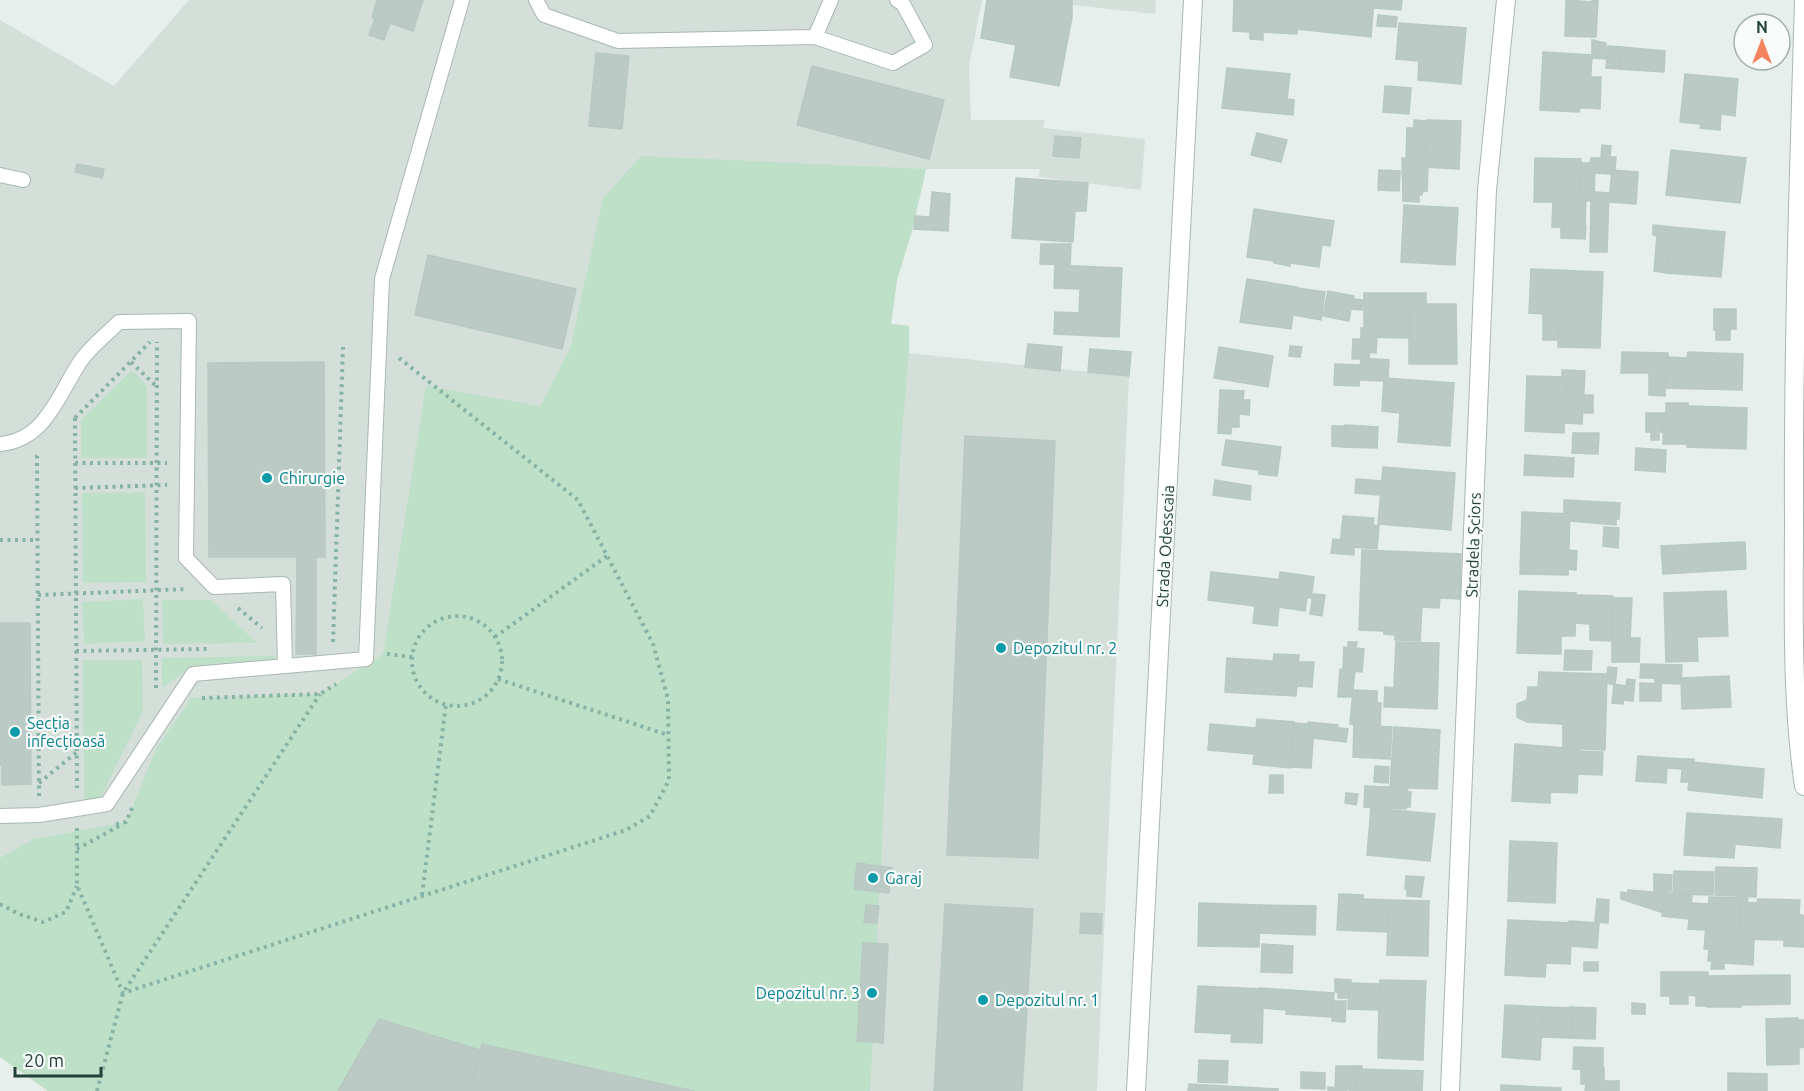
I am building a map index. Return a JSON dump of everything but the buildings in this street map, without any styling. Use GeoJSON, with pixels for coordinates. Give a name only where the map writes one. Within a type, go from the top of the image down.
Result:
{"type":"FeatureCollection","features":[{"type":"Feature","properties":{"kind":"street","name":"Strada Odesscaia"},"geometry":{"type":"LineString","coordinates":[[1136,1091],[1193,0]]}},
{"type":"Feature","properties":{"kind":"street","name":"Stradela Șciors"},"geometry":{"type":"LineString","coordinates":[[1450,1091],[1487,201],[1506,0]]}},
{"type":"Feature","properties":{"kind":"street"},"geometry":{"type":"LineString","coordinates":[[1804,0],[1793,409],[1796,688],[1799,750],[1804,786]]}},
{"type":"Feature","properties":{"kind":"lane"},"geometry":{"type":"LineString","coordinates":[[0,816],[39,815],[107,804],[193,674],[366,659],[382,279],[462,0]]}},
{"type":"Feature","properties":{"kind":"lane"},"geometry":{"type":"LineString","coordinates":[[536,0],[544,15],[618,41],[815,38],[894,63],[925,45],[903,4],[897,0]]}},
{"type":"Feature","properties":{"kind":"lane"},"geometry":{"type":"LineString","coordinates":[[815,38],[831,0]]}},
{"type":"Feature","properties":{"kind":"lane"},"geometry":{"type":"LineString","coordinates":[[0,175],[23,180]]}},
{"type":"Feature","properties":{"kind":"lane"},"geometry":{"type":"LineString","coordinates":[[0,444],[16,442],[45,422],[82,359],[119,322],[189,321],[186,558],[214,587],[283,584],[285,665]]}},
{"type":"Feature","properties":{"kind":"path"},"geometry":{"type":"LineString","coordinates":[[67,425],[157,335],[156,730]]}},
{"type":"Feature","properties":{"kind":"path"},"geometry":{"type":"LineString","coordinates":[[123,993],[626,830],[650,816],[669,780],[668,699],[652,644],[578,500],[391,352]]}},
{"type":"Feature","properties":{"kind":"path"},"geometry":{"type":"LineString","coordinates":[[131,362],[157,387]]}},
{"type":"Feature","properties":{"kind":"path"},"geometry":{"type":"LineString","coordinates":[[0,904],[19,914],[43,922],[66,912],[77,885],[75,418]]}},
{"type":"Feature","properties":{"kind":"path"},"geometry":{"type":"LineString","coordinates":[[39,815],[37,456],[45,449]]}},
{"type":"Feature","properties":{"kind":"path"},"geometry":{"type":"LineString","coordinates":[[75,463],[188,463]]}},
{"type":"Feature","properties":{"kind":"path"},"geometry":{"type":"LineString","coordinates":[[75,488],[188,485]]}},
{"type":"Feature","properties":{"kind":"path"},"geometry":{"type":"LineString","coordinates":[[0,540],[38,540]]}},
{"type":"Feature","properties":{"kind":"path"},"geometry":{"type":"LineString","coordinates":[[495,637],[608,556]]}},
{"type":"Feature","properties":{"kind":"path"},"geometry":{"type":"LineString","coordinates":[[38,595],[214,587],[284,648]]}},
{"type":"Feature","properties":{"kind":"path"},"geometry":{"type":"LineString","coordinates":[[460,616],[474,619],[486,626],[495,637],[501,650],[502,663],[498,679],[490,692],[477,701],[462,705],[446,704],[432,698],[421,687],[414,673],[412,657],[422,632],[433,622],[446,617],[460,616]]}},
{"type":"Feature","properties":{"kind":"path"},"geometry":{"type":"LineString","coordinates":[[383,654],[412,657]]}},
{"type":"Feature","properties":{"kind":"path"},"geometry":{"type":"LineString","coordinates":[[498,679],[668,735]]}},
{"type":"Feature","properties":{"kind":"path"},"geometry":{"type":"LineString","coordinates":[[97,1091],[123,993],[320,694],[338,682]]}},
{"type":"Feature","properties":{"kind":"path"},"geometry":{"type":"LineString","coordinates":[[191,698],[320,694]]}},
{"type":"Feature","properties":{"kind":"path"},"geometry":{"type":"LineString","coordinates":[[422,895],[446,704]]}},
{"type":"Feature","properties":{"kind":"path"},"geometry":{"type":"LineString","coordinates":[[39,784],[77,752]]}},
{"type":"Feature","properties":{"kind":"path"},"geometry":{"type":"LineString","coordinates":[[77,849],[126,822],[135,801]]}},
{"type":"Feature","properties":{"kind":"path"},"geometry":{"type":"LineString","coordinates":[[106,826],[126,822]]}},
{"type":"Feature","properties":{"kind":"path"},"geometry":{"type":"LineString","coordinates":[[77,831],[87,830]]}},
{"type":"Feature","properties":{"kind":"path"},"geometry":{"type":"LineString","coordinates":[[77,885],[123,993]]}},
{"type":"Feature","properties":{"kind":"shaded area"},"geometry":{"type":"Polygon","coordinates":[[[189,0],[982,0],[969,66],[971,120],[1045,120],[1043,128],[1145,139],[1141,190],[1039,177],[1040,169],[926,169],[912,231],[897,280],[891,324],[909,326],[909,353],[1129,376],[1097,1091],[694,1091],[483,1044],[480,1050],[380,1019],[338,1091],[48,1091],[0,1057],[0,20],[114,86],[189,0]]]}},
{"type":"Feature","properties":{"kind":"shaded area"},"geometry":{"type":"Polygon","coordinates":[[[1027,0],[1156,0],[1155,14],[1027,0]]]}},
{"type":"Feature","properties":{"kind":"green space"},"geometry":{"type":"Polygon","coordinates":[[[641,156],[926,169],[912,231],[897,280],[891,324],[909,326],[909,353],[901,445],[881,866],[857,863],[854,889],[879,892],[877,943],[863,943],[857,1041],[873,1042],[870,1091],[694,1091],[483,1044],[480,1050],[380,1019],[338,1091],[48,1091],[0,1057],[0,858],[34,839],[126,822],[156,749],[191,698],[320,694],[383,654],[426,386],[540,406],[570,349],[603,198],[641,156]]]}},
{"type":"Feature","properties":{"kind":"green space"},"geometry":{"type":"Polygon","coordinates":[[[132,370],[147,385],[147,458],[81,458],[81,420],[132,370]]]}},
{"type":"Feature","properties":{"kind":"green space"},"geometry":{"type":"Polygon","coordinates":[[[145,492],[146,582],[83,583],[82,493],[145,492]]]}},
{"type":"Feature","properties":{"kind":"green space"},"geometry":{"type":"Polygon","coordinates":[[[143,599],[145,641],[84,644],[82,602],[143,599]]]}},
{"type":"Feature","properties":{"kind":"green space"},"geometry":{"type":"Polygon","coordinates":[[[162,600],[211,600],[257,643],[163,644],[162,600]]]}},
{"type":"Feature","properties":{"kind":"green space"},"geometry":{"type":"Polygon","coordinates":[[[275,656],[275,661],[210,664],[187,670],[162,688],[162,658],[275,656]]]}},
{"type":"Feature","properties":{"kind":"green space"},"geometry":{"type":"Polygon","coordinates":[[[83,660],[142,660],[143,711],[100,799],[84,799],[83,660]]]}},
{"type":"Feature","properties":{"kind":"place","name":"Chirurgie"},"geometry":{"type":"Point","coordinates":[267,478]}},
{"type":"Feature","properties":{"kind":"place","name":"Depozitul nr. 2"},"geometry":{"type":"Point","coordinates":[1001,648]}},
{"type":"Feature","properties":{"kind":"place","name":"Secția infecțioasă"},"geometry":{"type":"Point","coordinates":[15,732]}},
{"type":"Feature","properties":{"kind":"place","name":"Garaj"},"geometry":{"type":"Point","coordinates":[873,878]}},
{"type":"Feature","properties":{"kind":"place","name":"Depozitul nr. 3"},"geometry":{"type":"Point","coordinates":[872,993]}},
{"type":"Feature","properties":{"kind":"place","name":"Depozitul nr. 1"},"geometry":{"type":"Point","coordinates":[983,1000]}}]}
